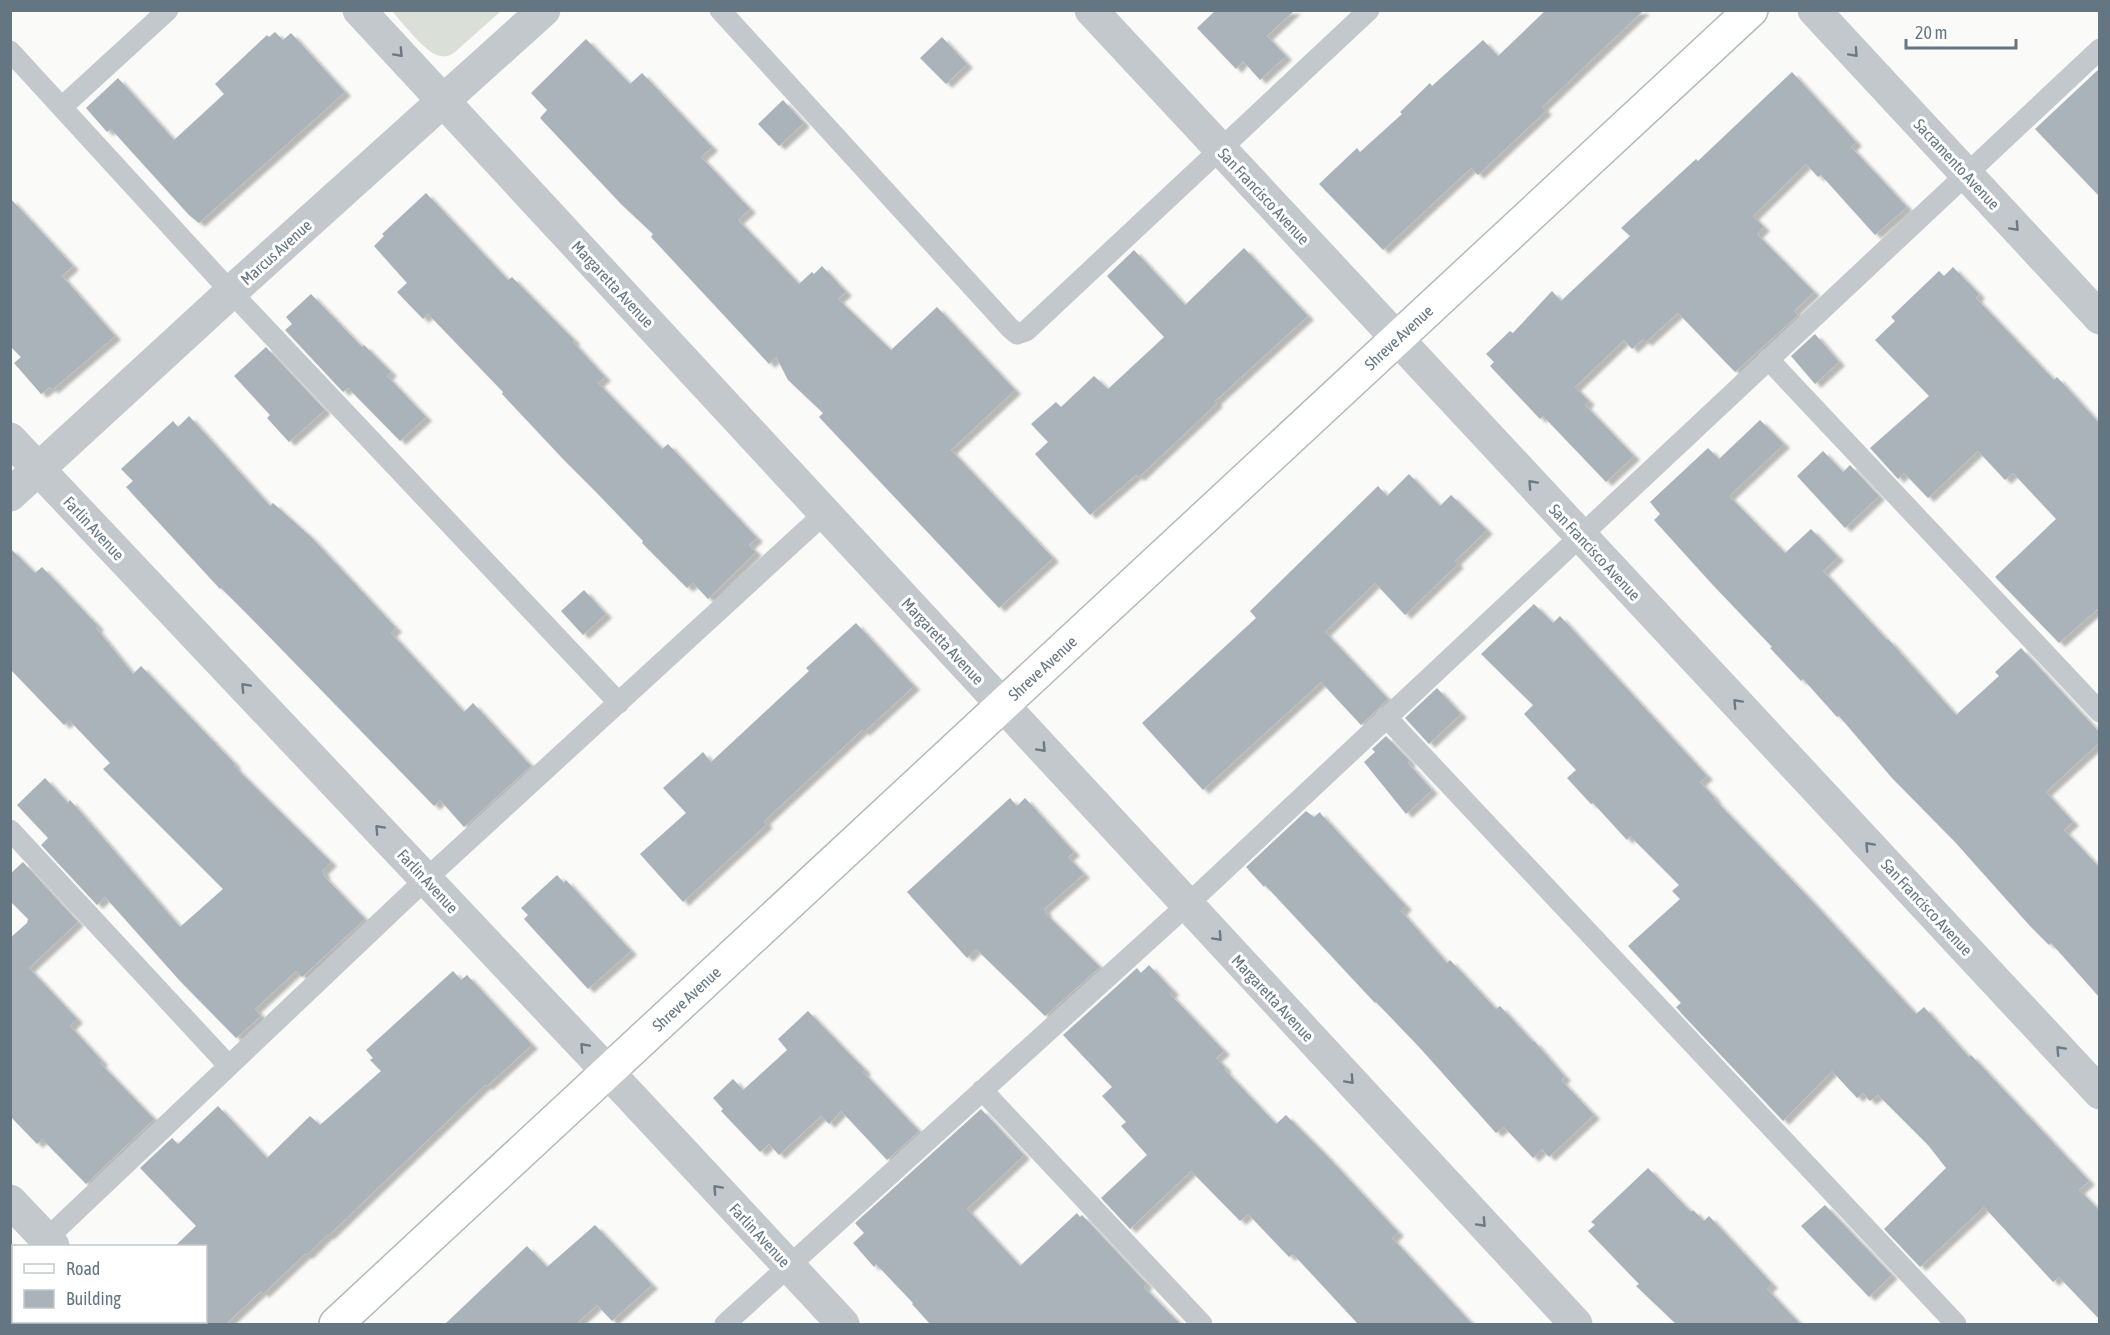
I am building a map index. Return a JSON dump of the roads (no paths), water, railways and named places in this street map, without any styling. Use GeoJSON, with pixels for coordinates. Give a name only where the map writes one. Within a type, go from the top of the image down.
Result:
{"type":"FeatureCollection","features":[{"type":"Feature","properties":{"kind":"street","name":"Margaretta Avenue"},"geometry":{"type":"LineString","coordinates":[[359,10],[1576,1324]]}},
{"type":"Feature","properties":{"kind":"street","name":"Marcus Avenue"},"geometry":{"type":"LineString","coordinates":[[10,495],[544,10]]}},
{"type":"Feature","properties":{"kind":"street","name":"San Francisco Avenue"},"geometry":{"type":"LineString","coordinates":[[1091,10],[2100,1093]]}},
{"type":"Feature","properties":{"kind":"street","name":"Shreve Avenue"},"geometry":{"type":"LineString","coordinates":[[336,1324],[1751,10]]}},
{"type":"Feature","properties":{"kind":"street","name":"Sacramento Avenue"},"geometry":{"type":"LineString","coordinates":[[1814,10],[2100,318]]}},
{"type":"Feature","properties":{"kind":"street","name":"Farlin Avenue"},"geometry":{"type":"LineString","coordinates":[[10,439],[843,1324]]}},
{"type":"Feature","properties":{"kind":"street"},"geometry":{"type":"LineString","coordinates":[[10,1201],[46,1244]]}},
{"type":"Feature","properties":{"kind":"lane"},"geometry":{"type":"LineString","coordinates":[[62,107],[168,10]]}},
{"type":"Feature","properties":{"kind":"lane"},"geometry":{"type":"LineString","coordinates":[[720,10],[1017,334],[1026,331],[1369,10]]}},
{"type":"Feature","properties":{"kind":"lane"},"geometry":{"type":"LineString","coordinates":[[725,1324],[1187,904],[2100,49]]}},
{"type":"Feature","properties":{"kind":"lane"},"geometry":{"type":"LineString","coordinates":[[10,51],[231,292],[619,703]]}},
{"type":"Feature","properties":{"kind":"lane"},"geometry":{"type":"LineString","coordinates":[[1768,359],[2100,712]]}},
{"type":"Feature","properties":{"kind":"lane"},"geometry":{"type":"LineString","coordinates":[[46,1244],[426,879],[825,513]]}},
{"type":"Feature","properties":{"kind":"lane"},"geometry":{"type":"LineString","coordinates":[[1386,717],[1956,1324]]}},
{"type":"Feature","properties":{"kind":"lane"},"geometry":{"type":"LineString","coordinates":[[10,830],[229,1066]]}},
{"type":"Feature","properties":{"kind":"lane"},"geometry":{"type":"LineString","coordinates":[[982,1090],[1202,1324]]}}]}
